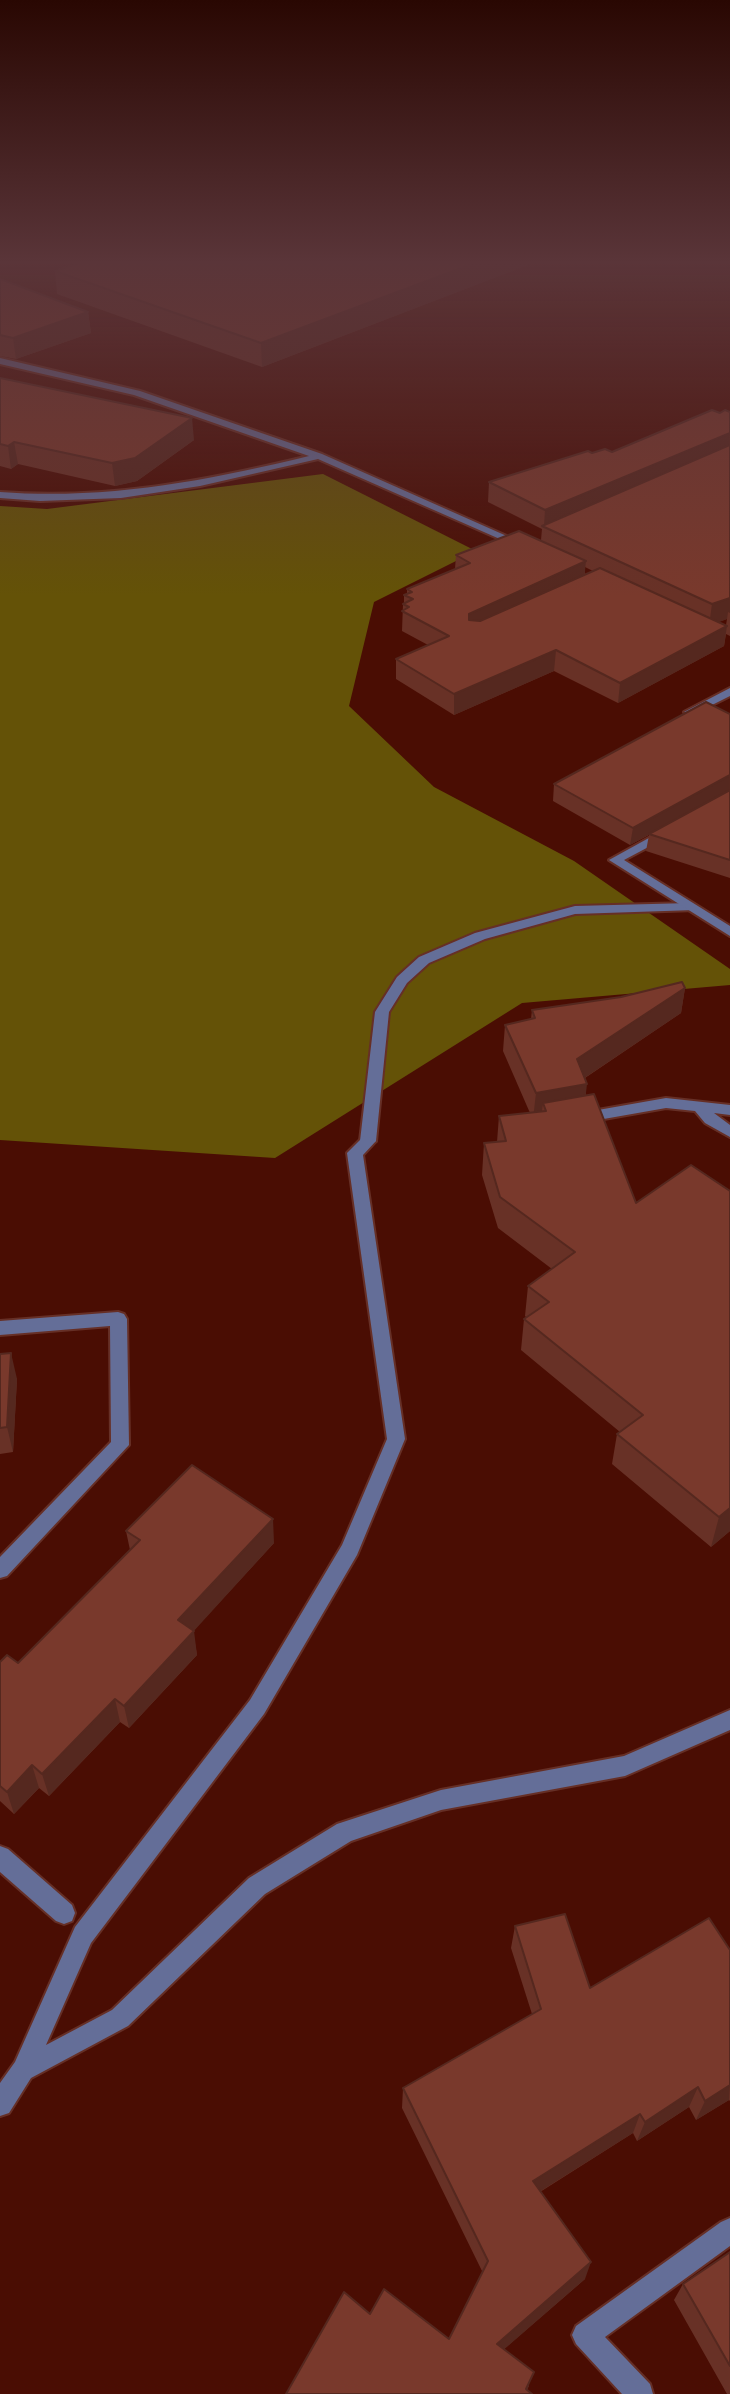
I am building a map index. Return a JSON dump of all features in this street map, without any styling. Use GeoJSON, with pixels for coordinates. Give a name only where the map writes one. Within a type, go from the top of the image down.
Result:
{"type":"FeatureCollection","features":[{"type":"Feature","properties":{"kind":"street"},"geometry":{"type":"LineString","coordinates":[[50,373],[137,393],[319,456],[538,552]]}},
{"type":"Feature","properties":{"kind":"street"},"geometry":{"type":"LineString","coordinates":[[0,495],[73,498],[126,495],[247,474],[319,456]]}},
{"type":"Feature","properties":{"kind":"street"},"geometry":{"type":"LineString","coordinates":[[525,546],[540,539]]}},
{"type":"Feature","properties":{"kind":"street"},"geometry":{"type":"LineString","coordinates":[[678,718],[730,691]]}},
{"type":"Feature","properties":{"kind":"street"},"geometry":{"type":"LineString","coordinates":[[679,825],[615,860],[730,932]]}},
{"type":"Feature","properties":{"kind":"street"},"geometry":{"type":"LineString","coordinates":[[0,2104],[23,2070],[83,1935],[257,1707],[350,1549],[396,1439],[355,1153],[368,1141],[382,1012],[402,980],[424,960],[480,936],[575,910],[690,907]]}},
{"type":"Feature","properties":{"kind":"street"},"geometry":{"type":"LineString","coordinates":[[559,1122],[666,1103],[730,1110]]}},
{"type":"Feature","properties":{"kind":"street"},"geometry":{"type":"LineString","coordinates":[[700,1107],[710,1119],[730,1132]]}},
{"type":"Feature","properties":{"kind":"street"},"geometry":{"type":"LineString","coordinates":[[0,1328],[118,1319],[120,1445],[0,1570]]}},
{"type":"Feature","properties":{"kind":"street"},"geometry":{"type":"LineString","coordinates":[[23,2070],[120,2018],[257,1886],[345,1832],[441,1800],[625,1766],[730,1720]]}},
{"type":"Feature","properties":{"kind":"street"},"geometry":{"type":"LineString","coordinates":[[0,1857],[64,1913]]}},
{"type":"Feature","properties":{"kind":"street"},"geometry":{"type":"LineString","coordinates":[[640,2394],[585,2335],[730,2231]]}},
{"type":"Feature","properties":{"kind":"shaded area"},"geometry":{"type":"Polygon","coordinates":[[[323,474],[476,551],[374,602],[349,706],[434,787],[574,861],[730,969],[730,985],[522,1003],[275,1158],[0,1140],[0,506],[47,509],[323,474]]]}},
{"type":"Feature","properties":{"kind":"building"},"geometry":{"type":"Polygon","coordinates":[[[0,378],[192,418],[135,458],[112,463],[14,442],[8,446],[0,444],[0,378]]]}},
{"type":"Feature","properties":{"kind":"building"},"geometry":{"type":"Polygon","coordinates":[[[712,410],[730,412],[730,433],[545,510],[489,482],[588,451],[592,453],[605,449],[612,452],[712,410]]]}},
{"type":"Feature","properties":{"kind":"building"},"geometry":{"type":"Polygon","coordinates":[[[730,445],[730,598],[712,604],[542,526],[730,445]]]}},
{"type":"Feature","properties":{"kind":"building"},"geometry":{"type":"Polygon","coordinates":[[[519,531],[586,561],[469,614],[469,620],[480,621],[600,568],[727,626],[620,683],[556,650],[454,694],[396,659],[449,636],[402,611],[409,607],[403,604],[413,599],[404,595],[412,592],[407,589],[470,563],[456,555],[519,531]]]}},
{"type":"Feature","properties":{"kind":"building"},"geometry":{"type":"Polygon","coordinates":[[[706,702],[730,714],[730,775],[633,828],[554,784],[706,702]]]}},
{"type":"Feature","properties":{"kind":"building"},"geometry":{"type":"Polygon","coordinates":[[[730,790],[730,860],[649,834],[730,790]]]}},
{"type":"Feature","properties":{"kind":"building"},"geometry":{"type":"Polygon","coordinates":[[[682,982],[685,988],[577,1059],[587,1084],[536,1093],[505,1025],[535,1018],[532,1010],[621,997],[682,982]]]}},
{"type":"Feature","properties":{"kind":"building"},"geometry":{"type":"Polygon","coordinates":[[[594,1094],[636,1203],[691,1165],[730,1191],[730,1508],[719,1517],[617,1434],[643,1415],[524,1319],[549,1302],[528,1286],[575,1252],[500,1197],[484,1143],[506,1141],[499,1116],[546,1111],[543,1103],[594,1094]]]}},
{"type":"Feature","properties":{"kind":"building"},"geometry":{"type":"Polygon","coordinates":[[[11,1353],[7,1427],[0,1428],[0,1354],[11,1353]]]}},
{"type":"Feature","properties":{"kind":"building"},"geometry":{"type":"Polygon","coordinates":[[[192,1465],[273,1519],[178,1620],[194,1631],[124,1706],[115,1699],[42,1774],[32,1765],[7,1792],[0,1786],[0,1662],[7,1655],[18,1663],[140,1540],[126,1531],[192,1465]]]}},
{"type":"Feature","properties":{"kind":"building"},"geometry":{"type":"Polygon","coordinates":[[[565,1914],[590,1988],[709,1918],[730,1950],[730,2085],[705,2101],[698,2087],[645,2122],[640,2114],[533,2181],[591,2262],[497,2344],[534,2372],[526,2389],[532,2394],[286,2394],[344,2292],[370,2314],[384,2289],[449,2339],[488,2261],[403,2088],[541,2009],[515,1926],[565,1914]]]}},
{"type":"Feature","properties":{"kind":"building"},"geometry":{"type":"Polygon","coordinates":[[[730,2252],[730,2366],[683,2284],[730,2252]]]}}]}
